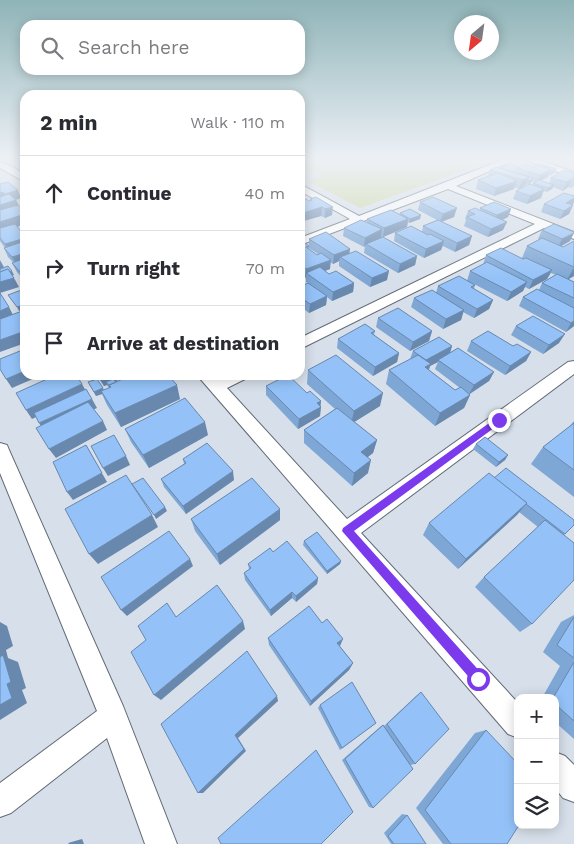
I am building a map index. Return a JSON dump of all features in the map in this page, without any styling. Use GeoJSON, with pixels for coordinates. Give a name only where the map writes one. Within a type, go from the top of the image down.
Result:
{"type":"FeatureCollection","features":[{"type":"Feature","properties":{"kind":"street"},"geometry":{"type":"LineString","coordinates":[[322,199],[359,220]]}},
{"type":"Feature","properties":{"kind":"street"},"geometry":{"type":"LineString","coordinates":[[305,240],[413,199]]}},
{"type":"Feature","properties":{"kind":"street"},"geometry":{"type":"LineString","coordinates":[[482,199],[574,236]]}},
{"type":"Feature","properties":{"kind":"street"},"geometry":{"type":"LineString","coordinates":[[305,342],[544,224]]}},
{"type":"Feature","properties":{"kind":"street"},"geometry":{"type":"LineString","coordinates":[[347,531],[574,366]]}},
{"type":"Feature","properties":{"kind":"street"},"geometry":{"type":"LineString","coordinates":[[211,381],[514,719]]}},
{"type":"Feature","properties":{"kind":"street"},"geometry":{"type":"LineString","coordinates":[[0,450],[6,479],[113,716],[161,844]]}},
{"type":"Feature","properties":{"kind":"street"},"geometry":{"type":"LineString","coordinates":[[0,802],[113,716]]}},
{"type":"Feature","properties":{"kind":"street"},"geometry":{"type":"LineString","coordinates":[[559,770],[574,787]]}},
{"type":"Feature","properties":{"kind":"green space"},"geometry":{"type":"Polygon","coordinates":[[[343,199],[384,199],[360,208],[343,199]]]}},
{"type":"Feature","properties":{"kind":"building"},"geometry":{"type":"Polygon","coordinates":[[[0,199],[16,200],[0,205],[0,199]]]}},
{"type":"Feature","properties":{"kind":"building"},"geometry":{"type":"Polygon","coordinates":[[[305,199],[320,199],[333,207],[325,209],[322,207],[305,212],[305,199]]]}},
{"type":"Feature","properties":{"kind":"building"},"geometry":{"type":"Polygon","coordinates":[[[427,199],[438,199],[457,208],[443,214],[420,202],[427,199]]]}},
{"type":"Feature","properties":{"kind":"building"},"geometry":{"type":"Polygon","coordinates":[[[552,199],[572,199],[566,203],[573,205],[564,211],[544,204],[552,199]]]}},
{"type":"Feature","properties":{"kind":"building"},"geometry":{"type":"Polygon","coordinates":[[[494,202],[511,209],[497,215],[480,208],[494,202]]]}},
{"type":"Feature","properties":{"kind":"building"},"geometry":{"type":"Polygon","coordinates":[[[18,205],[20,207],[20,216],[0,222],[0,210],[18,205]]]}},
{"type":"Feature","properties":{"kind":"building"},"geometry":{"type":"Polygon","coordinates":[[[475,208],[507,222],[491,229],[467,217],[475,214],[468,211],[475,208]]]}},
{"type":"Feature","properties":{"kind":"building"},"geometry":{"type":"Polygon","coordinates":[[[410,209],[421,215],[410,219],[400,213],[410,209]]]}},
{"type":"Feature","properties":{"kind":"building"},"geometry":{"type":"Polygon","coordinates":[[[391,210],[408,219],[384,228],[367,219],[391,210]]]}},
{"type":"Feature","properties":{"kind":"building"},"geometry":{"type":"Polygon","coordinates":[[[361,220],[382,229],[365,238],[344,228],[361,220]]]}},
{"type":"Feature","properties":{"kind":"building"},"geometry":{"type":"Polygon","coordinates":[[[438,220],[472,236],[457,243],[423,226],[438,220]]]}},
{"type":"Feature","properties":{"kind":"building"},"geometry":{"type":"Polygon","coordinates":[[[15,224],[20,230],[20,240],[5,244],[0,238],[0,228],[15,224]]]}},
{"type":"Feature","properties":{"kind":"building"},"geometry":{"type":"Polygon","coordinates":[[[554,224],[574,233],[562,239],[542,230],[554,224]]]}},
{"type":"Feature","properties":{"kind":"building"},"geometry":{"type":"Polygon","coordinates":[[[411,226],[444,241],[426,249],[395,233],[411,226]]]}},
{"type":"Feature","properties":{"kind":"building"},"geometry":{"type":"Polygon","coordinates":[[[326,232],[350,249],[334,255],[309,239],[326,232]]]}},
{"type":"Feature","properties":{"kind":"building"},"geometry":{"type":"Polygon","coordinates":[[[383,237],[417,256],[400,264],[366,244],[383,237]]]}},
{"type":"Feature","properties":{"kind":"building"},"geometry":{"type":"Polygon","coordinates":[[[542,238],[563,247],[574,241],[574,267],[527,246],[542,238]]]}},
{"type":"Feature","properties":{"kind":"building"},"geometry":{"type":"Polygon","coordinates":[[[20,243],[20,255],[12,257],[4,248],[20,243]]]}},
{"type":"Feature","properties":{"kind":"building"},"geometry":{"type":"Polygon","coordinates":[[[305,243],[309,246],[306,247],[317,255],[321,253],[331,260],[306,269],[305,243]]]}},
{"type":"Feature","properties":{"kind":"building"},"geometry":{"type":"Polygon","coordinates":[[[501,248],[552,270],[533,280],[486,255],[501,248]]]}},
{"type":"Feature","properties":{"kind":"building"},"geometry":{"type":"Polygon","coordinates":[[[356,251],[389,271],[372,278],[340,257],[356,251]]]}},
{"type":"Feature","properties":{"kind":"building"},"geometry":{"type":"Polygon","coordinates":[[[20,260],[20,272],[12,263],[20,260]]]}},
{"type":"Feature","properties":{"kind":"building"},"geometry":{"type":"Polygon","coordinates":[[[487,262],[527,282],[511,292],[470,271],[487,262]]]}},
{"type":"Feature","properties":{"kind":"building"},"geometry":{"type":"Polygon","coordinates":[[[8,266],[12,271],[10,272],[8,269],[0,272],[0,269],[8,266]]]}},
{"type":"Feature","properties":{"kind":"building"},"geometry":{"type":"Polygon","coordinates":[[[320,267],[329,274],[336,271],[354,283],[333,292],[306,273],[320,267]]]}},
{"type":"Feature","properties":{"kind":"building"},"geometry":{"type":"Polygon","coordinates":[[[8,269],[14,278],[0,282],[0,272],[8,269]]]}},
{"type":"Feature","properties":{"kind":"building"},"geometry":{"type":"Polygon","coordinates":[[[557,274],[574,282],[574,298],[542,283],[557,274]]]}},
{"type":"Feature","properties":{"kind":"building"},"geometry":{"type":"Polygon","coordinates":[[[459,276],[475,285],[471,287],[493,300],[477,309],[438,286],[459,276]]]}},
{"type":"Feature","properties":{"kind":"building"},"geometry":{"type":"Polygon","coordinates":[[[308,283],[327,296],[310,304],[305,300],[305,284],[308,283]]]}},
{"type":"Feature","properties":{"kind":"building"},"geometry":{"type":"Polygon","coordinates":[[[537,289],[574,308],[574,321],[571,323],[523,297],[537,289]]]}},
{"type":"Feature","properties":{"kind":"building"},"geometry":{"type":"Polygon","coordinates":[[[20,290],[20,306],[17,307],[8,295],[20,290]]]}},
{"type":"Feature","properties":{"kind":"building"},"geometry":{"type":"Polygon","coordinates":[[[432,290],[464,310],[446,319],[414,298],[432,290]]]}},
{"type":"Feature","properties":{"kind":"building"},"geometry":{"type":"Polygon","coordinates":[[[0,293],[9,307],[0,311],[0,293]]]}},
{"type":"Feature","properties":{"kind":"building"},"geometry":{"type":"Polygon","coordinates":[[[398,308],[432,331],[413,342],[378,318],[398,308]]]}},
{"type":"Feature","properties":{"kind":"building"},"geometry":{"type":"Polygon","coordinates":[[[20,312],[20,333],[0,340],[0,319],[20,312]]]}},
{"type":"Feature","properties":{"kind":"building"},"geometry":{"type":"Polygon","coordinates":[[[533,316],[565,334],[549,345],[516,326],[533,316]]]}},
{"type":"Feature","properties":{"kind":"building"},"geometry":{"type":"Polygon","coordinates":[[[365,324],[375,331],[371,333],[399,353],[375,367],[338,339],[365,324]]]}},
{"type":"Feature","properties":{"kind":"building"},"geometry":{"type":"Polygon","coordinates":[[[488,331],[513,346],[517,344],[531,352],[510,366],[471,341],[488,331]]]}},
{"type":"Feature","properties":{"kind":"building"},"geometry":{"type":"Polygon","coordinates":[[[439,337],[452,346],[426,360],[413,351],[439,337]]]}},
{"type":"Feature","properties":{"kind":"building"},"geometry":{"type":"Polygon","coordinates":[[[458,348],[494,372],[474,385],[438,360],[458,348]]]}},
{"type":"Feature","properties":{"kind":"building"},"geometry":{"type":"Polygon","coordinates":[[[20,351],[20,373],[6,379],[0,369],[0,359],[20,351]]]}},
{"type":"Feature","properties":{"kind":"building"},"geometry":{"type":"Polygon","coordinates":[[[336,355],[383,393],[354,411],[308,370],[336,355]]]}},
{"type":"Feature","properties":{"kind":"building"},"geometry":{"type":"Polygon","coordinates":[[[418,355],[431,364],[425,367],[455,390],[461,387],[470,395],[440,413],[389,370],[418,355]]]}},
{"type":"Feature","properties":{"kind":"building"},"geometry":{"type":"Polygon","coordinates":[[[45,380],[79,380],[82,384],[26,410],[16,393],[45,380]]]}},
{"type":"Feature","properties":{"kind":"building"},"geometry":{"type":"Polygon","coordinates":[[[98,380],[103,388],[94,392],[88,382],[98,380]]]}},
{"type":"Feature","properties":{"kind":"building"},"geometry":{"type":"Polygon","coordinates":[[[114,380],[116,382],[109,385],[110,387],[106,382],[114,380]]]}},
{"type":"Feature","properties":{"kind":"building"},"geometry":{"type":"Polygon","coordinates":[[[120,380],[172,380],[177,385],[115,413],[101,391],[111,387],[109,385],[120,380]]]}},
{"type":"Feature","properties":{"kind":"building"},"geometry":{"type":"Polygon","coordinates":[[[278,380],[293,380],[307,393],[310,391],[321,401],[317,403],[321,407],[299,419],[266,386],[278,380]]]}},
{"type":"Feature","properties":{"kind":"building"},"geometry":{"type":"Polygon","coordinates":[[[86,389],[92,399],[39,423],[34,413],[86,389]]]}},
{"type":"Feature","properties":{"kind":"building"},"geometry":{"type":"Polygon","coordinates":[[[185,398],[205,422],[143,455],[125,429],[185,398]]]}},
{"type":"Feature","properties":{"kind":"building"},"geometry":{"type":"Polygon","coordinates":[[[88,402],[103,421],[49,449],[36,428],[88,402]]]}},
{"type":"Feature","properties":{"kind":"building"},"geometry":{"type":"Polygon","coordinates":[[[337,408],[377,440],[361,452],[371,460],[354,473],[304,430],[337,408]]]}},
{"type":"Feature","properties":{"kind":"building"},"geometry":{"type":"Polygon","coordinates":[[[574,423],[574,470],[543,447],[574,423]]]}},
{"type":"Feature","properties":{"kind":"building"},"geometry":{"type":"Polygon","coordinates":[[[114,435],[126,456],[103,468],[91,446],[114,435]]]}},
{"type":"Feature","properties":{"kind":"building"},"geometry":{"type":"Polygon","coordinates":[[[485,437],[508,455],[499,462],[476,444],[485,437]]]}},
{"type":"Feature","properties":{"kind":"building"},"geometry":{"type":"Polygon","coordinates":[[[207,443],[233,471],[183,506],[161,479],[186,463],[183,459],[207,443]]]}},
{"type":"Feature","properties":{"kind":"building"},"geometry":{"type":"Polygon","coordinates":[[[86,445],[102,473],[67,492],[53,462],[86,445]]]}},
{"type":"Feature","properties":{"kind":"building"},"geometry":{"type":"Polygon","coordinates":[[[506,468],[574,520],[574,525],[565,534],[494,478],[506,468]]]}},
{"type":"Feature","properties":{"kind":"building"},"geometry":{"type":"Polygon","coordinates":[[[489,473],[527,503],[466,559],[429,523],[489,473]]]}},
{"type":"Feature","properties":{"kind":"building"},"geometry":{"type":"Polygon","coordinates":[[[126,475],[152,515],[89,554],[65,509],[126,475]]]}},
{"type":"Feature","properties":{"kind":"building"},"geometry":{"type":"Polygon","coordinates":[[[143,478],[165,507],[154,515],[132,484],[143,478]]]}},
{"type":"Feature","properties":{"kind":"building"},"geometry":{"type":"Polygon","coordinates":[[[252,478],[280,509],[217,554],[191,519],[252,478]]]}},
{"type":"Feature","properties":{"kind":"building"},"geometry":{"type":"Polygon","coordinates":[[[545,520],[574,543],[574,580],[532,624],[484,577],[545,520]]]}},
{"type":"Feature","properties":{"kind":"building"},"geometry":{"type":"Polygon","coordinates":[[[169,531],[190,559],[121,610],[101,577],[169,531]]]}},
{"type":"Feature","properties":{"kind":"building"},"geometry":{"type":"Polygon","coordinates":[[[317,532],[341,561],[327,571],[304,541],[317,532]]]}},
{"type":"Feature","properties":{"kind":"building"},"geometry":{"type":"Polygon","coordinates":[[[287,541],[318,578],[296,596],[292,592],[270,610],[244,573],[251,568],[248,564],[270,548],[273,552],[287,541]]]}},
{"type":"Feature","properties":{"kind":"building"},"geometry":{"type":"Polygon","coordinates":[[[217,585],[243,621],[154,695],[131,652],[146,640],[138,626],[167,603],[176,617],[217,585]]]}},
{"type":"Feature","properties":{"kind":"building"},"geometry":{"type":"Polygon","coordinates":[[[309,606],[322,623],[327,619],[343,639],[337,643],[353,663],[311,701],[268,638],[309,606]]]}},
{"type":"Feature","properties":{"kind":"building"},"geometry":{"type":"Polygon","coordinates":[[[574,617],[574,658],[557,645],[574,617]]]}},
{"type":"Feature","properties":{"kind":"building"},"geometry":{"type":"Polygon","coordinates":[[[247,651],[277,696],[235,735],[244,749],[198,793],[161,724],[247,651]]]}},
{"type":"Feature","properties":{"kind":"building"},"geometry":{"type":"Polygon","coordinates":[[[3,655],[11,682],[7,684],[12,698],[0,705],[0,657],[3,655]]]}},
{"type":"Feature","properties":{"kind":"building"},"geometry":{"type":"Polygon","coordinates":[[[574,662],[574,721],[559,708],[559,694],[555,694],[574,662]]]}},
{"type":"Feature","properties":{"kind":"building"},"geometry":{"type":"Polygon","coordinates":[[[352,682],[376,723],[342,748],[320,705],[352,682]]]}},
{"type":"Feature","properties":{"kind":"building"},"geometry":{"type":"Polygon","coordinates":[[[421,692],[449,729],[415,764],[387,724],[421,692]]]}},
{"type":"Feature","properties":{"kind":"building"},"geometry":{"type":"Polygon","coordinates":[[[383,725],[413,769],[373,808],[345,759],[383,725]]]}},
{"type":"Feature","properties":{"kind":"building"},"geometry":{"type":"Polygon","coordinates":[[[486,730],[514,760],[514,829],[516,829],[507,844],[451,844],[425,810],[486,730]]]}},
{"type":"Feature","properties":{"kind":"building"},"geometry":{"type":"Polygon","coordinates":[[[316,750],[353,812],[321,844],[221,844],[218,838],[316,750]]]}},
{"type":"Feature","properties":{"kind":"building"},"geometry":{"type":"Polygon","coordinates":[[[407,815],[426,844],[394,844],[388,836],[407,815]]]}},
{"type":"Feature","properties":{"kind":"route"},"geometry":{"type":"LineString","coordinates":[[478,679],[347,531],[499,420]]}}]}
